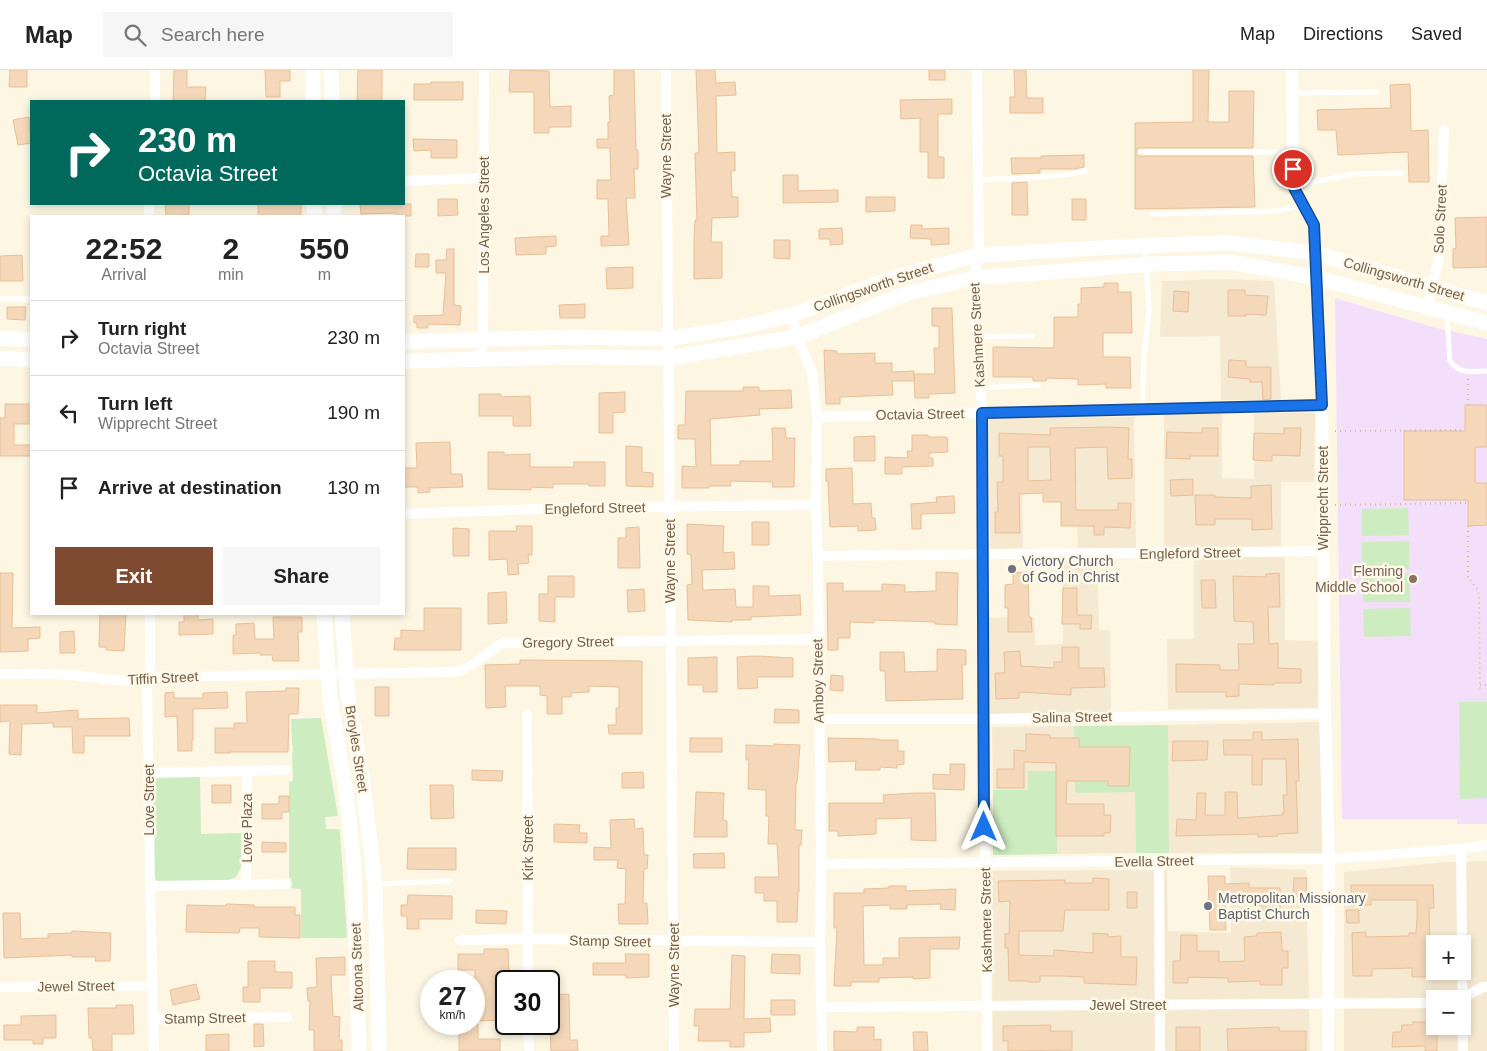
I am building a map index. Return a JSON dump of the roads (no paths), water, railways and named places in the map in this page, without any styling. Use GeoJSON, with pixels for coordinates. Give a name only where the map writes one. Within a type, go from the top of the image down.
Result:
{"type":"FeatureCollection","features":[{"type":"Feature","properties":{"kind":"main road"},"geometry":{"type":"LineString","coordinates":[[313,70],[313,100]]}},
{"type":"Feature","properties":{"kind":"main road"},"geometry":{"type":"LineString","coordinates":[[331,70],[332,100]]}},
{"type":"Feature","properties":{"kind":"main road","name":"Collingsworth Street"},"geometry":{"type":"LineString","coordinates":[[405,342],[572,337],[667,339],[741,327],[792,315],[899,276],[979,255],[1145,245],[1230,243],[1315,253],[1487,303]]}},
{"type":"Feature","properties":{"kind":"main road","name":"Collingsworth Street"},"geometry":{"type":"LineString","coordinates":[[405,361],[572,357],[668,358],[797,337],[905,294],[973,278],[1147,264],[1230,262],[1317,278],[1487,323]]}},
{"type":"Feature","properties":{"kind":"main road"},"geometry":{"type":"LineString","coordinates":[[0,338],[30,340]]}},
{"type":"Feature","properties":{"kind":"main road"},"geometry":{"type":"LineString","coordinates":[[0,358],[30,360]]}},
{"type":"Feature","properties":{"kind":"main road","name":"Broyles Street"},"geometry":{"type":"LineString","coordinates":[[324,615],[327,673],[345,785],[355,883]]}},
{"type":"Feature","properties":{"kind":"main road","name":"Broyles Street"},"geometry":{"type":"LineString","coordinates":[[342,615],[345,672],[363,783],[375,884]]}},
{"type":"Feature","properties":{"kind":"main road","name":"Altoona Street"},"geometry":{"type":"LineString","coordinates":[[355,883],[359,1051]]}},
{"type":"Feature","properties":{"kind":"main road","name":"Altoona Street"},"geometry":{"type":"LineString","coordinates":[[375,884],[379,1051]]}},
{"type":"Feature","properties":{"kind":"street"},"geometry":{"type":"LineString","coordinates":[[154,100],[155,70]]}},
{"type":"Feature","properties":{"kind":"street","name":"Los Angeles Street"},"geometry":{"type":"LineString","coordinates":[[480,359],[483,340],[484,70]]}},
{"type":"Feature","properties":{"kind":"street","name":"Wayne Street"},"geometry":{"type":"LineString","coordinates":[[666,70],[674,1051]]}},
{"type":"Feature","properties":{"kind":"street","name":"Kashmere Street"},"geometry":{"type":"LineString","coordinates":[[977,70],[979,255],[973,278],[982,413],[987,1051]]}},
{"type":"Feature","properties":{"kind":"street"},"geometry":{"type":"LineString","coordinates":[[1292,70],[1293,186]]}},
{"type":"Feature","properties":{"kind":"street","name":"Solo Street"},"geometry":{"type":"LineString","coordinates":[[1426,306],[1438,260],[1444,130]]}},
{"type":"Feature","properties":{"kind":"street"},"geometry":{"type":"LineString","coordinates":[[405,181],[484,178]]}},
{"type":"Feature","properties":{"kind":"street","name":"Wipprecht Street"},"geometry":{"type":"LineString","coordinates":[[1293,186],[1314,225],[1317,278],[1322,405],[1325,714],[1329,859],[1328,1051]]}},
{"type":"Feature","properties":{"kind":"street","name":"Amboy Street"},"geometry":{"type":"LineString","coordinates":[[792,315],[797,337],[812,372],[817,417],[816,505],[822,1051]]}},
{"type":"Feature","properties":{"kind":"street","name":"Octavia Street"},"geometry":{"type":"LineString","coordinates":[[817,417],[1322,405]]}},
{"type":"Feature","properties":{"kind":"street","name":"Engleford Street"},"geometry":{"type":"LineString","coordinates":[[405,514],[566,508],[816,505]]}},
{"type":"Feature","properties":{"kind":"street","name":"Engleford Street"},"geometry":{"type":"LineString","coordinates":[[818,556],[1323,551]]}},
{"type":"Feature","properties":{"kind":"street","name":"Love Street"},"geometry":{"type":"LineString","coordinates":[[150,615],[150,668],[147,680],[154,1051]]}},
{"type":"Feature","properties":{"kind":"street","name":"Gregory Street"},"geometry":{"type":"LineString","coordinates":[[327,673],[454,672],[472,666],[494,647],[503,643],[818,640]]}},
{"type":"Feature","properties":{"kind":"street","name":"Tiffin Street"},"geometry":{"type":"LineString","coordinates":[[0,674],[69,675],[115,681],[147,680],[160,677],[327,673]]}},
{"type":"Feature","properties":{"kind":"street","name":"Kirk Street"},"geometry":{"type":"LineString","coordinates":[[527,714],[528,970]]}},
{"type":"Feature","properties":{"kind":"street","name":"Salina Street"},"geometry":{"type":"LineString","coordinates":[[819,719],[984,719],[1325,714]]}},
{"type":"Feature","properties":{"kind":"street"},"geometry":{"type":"LineString","coordinates":[[149,773],[286,770]]}},
{"type":"Feature","properties":{"kind":"street","name":"Love Plaza"},"geometry":{"type":"LineString","coordinates":[[246,884],[247,772]]}},
{"type":"Feature","properties":{"kind":"street","name":"Evella Street"},"geometry":{"type":"LineString","coordinates":[[821,864],[1329,859],[1460,849],[1487,845]]}},
{"type":"Feature","properties":{"kind":"street"},"geometry":{"type":"LineString","coordinates":[[1460,849],[1462,935]]}},
{"type":"Feature","properties":{"kind":"street"},"geometry":{"type":"LineString","coordinates":[[1159,861],[1160,1051]]}},
{"type":"Feature","properties":{"kind":"street"},"geometry":{"type":"LineString","coordinates":[[150,886],[287,884]]}},
{"type":"Feature","properties":{"kind":"street","name":"Stamp Street"},"geometry":{"type":"LineString","coordinates":[[460,940],[820,942]]}},
{"type":"Feature","properties":{"kind":"street","name":"Jewel Street"},"geometry":{"type":"LineString","coordinates":[[0,987],[153,986]]}},
{"type":"Feature","properties":{"kind":"street"},"geometry":{"type":"LineString","coordinates":[[1471,993],[1487,987]]}},
{"type":"Feature","properties":{"kind":"street","name":"Jewel Street"},"geometry":{"type":"LineString","coordinates":[[822,1007],[1328,1002],[1426,1003]]}},
{"type":"Feature","properties":{"kind":"street","name":"Stamp Street"},"geometry":{"type":"LineString","coordinates":[[154,1019],[287,1017]]}},
{"type":"Feature","properties":{"kind":"street"},"geometry":{"type":"LineString","coordinates":[[528,1035],[529,1051]]}},
{"type":"Feature","properties":{"kind":"street"},"geometry":{"type":"LineString","coordinates":[[1463,1035],[1463,1051]]}},
{"type":"Feature","properties":{"kind":"lane"},"geometry":{"type":"LineString","coordinates":[[1292,93],[1377,92]]}},
{"type":"Feature","properties":{"kind":"lane"},"geometry":{"type":"LineString","coordinates":[[1140,152],[1293,152]]}},
{"type":"Feature","properties":{"kind":"lane"},"geometry":{"type":"LineString","coordinates":[[978,180],[1074,174],[1086,171]]}},
{"type":"Feature","properties":{"kind":"lane"},"geometry":{"type":"LineString","coordinates":[[1293,186],[1354,174],[1402,173]]}},
{"type":"Feature","properties":{"kind":"lane"},"geometry":{"type":"LineString","coordinates":[[1152,214],[1278,211],[1304,205]]}},
{"type":"Feature","properties":{"kind":"lane"},"geometry":{"type":"LineString","coordinates":[[1142,409],[1144,357],[1149,310],[1145,245]]}},
{"type":"Feature","properties":{"kind":"lane"},"geometry":{"type":"LineString","coordinates":[[0,299],[30,299]]}},
{"type":"Feature","properties":{"kind":"lane"},"geometry":{"type":"LineString","coordinates":[[1447,312],[1450,361],[1459,370],[1487,371]]}},
{"type":"Feature","properties":{"kind":"lane"},"geometry":{"type":"LineString","coordinates":[[977,337],[1032,336]]}},
{"type":"Feature","properties":{"kind":"lane"},"geometry":{"type":"LineString","coordinates":[[980,388],[1039,386]]}},
{"type":"Feature","properties":{"kind":"lane"},"geometry":{"type":"LineString","coordinates":[[375,884],[450,881]]}},
{"type":"Feature","properties":{"kind":"place","name":"Victory Church of God in Christ"},"geometry":{"type":"Point","coordinates":[1012,569]}},
{"type":"Feature","properties":{"kind":"place","name":"Fleming Middle School"},"geometry":{"type":"Point","coordinates":[1413,579]}},
{"type":"Feature","properties":{"kind":"place","name":"Metropolitan Missionary Baptist Church"},"geometry":{"type":"Point","coordinates":[1208,906]}}]}
